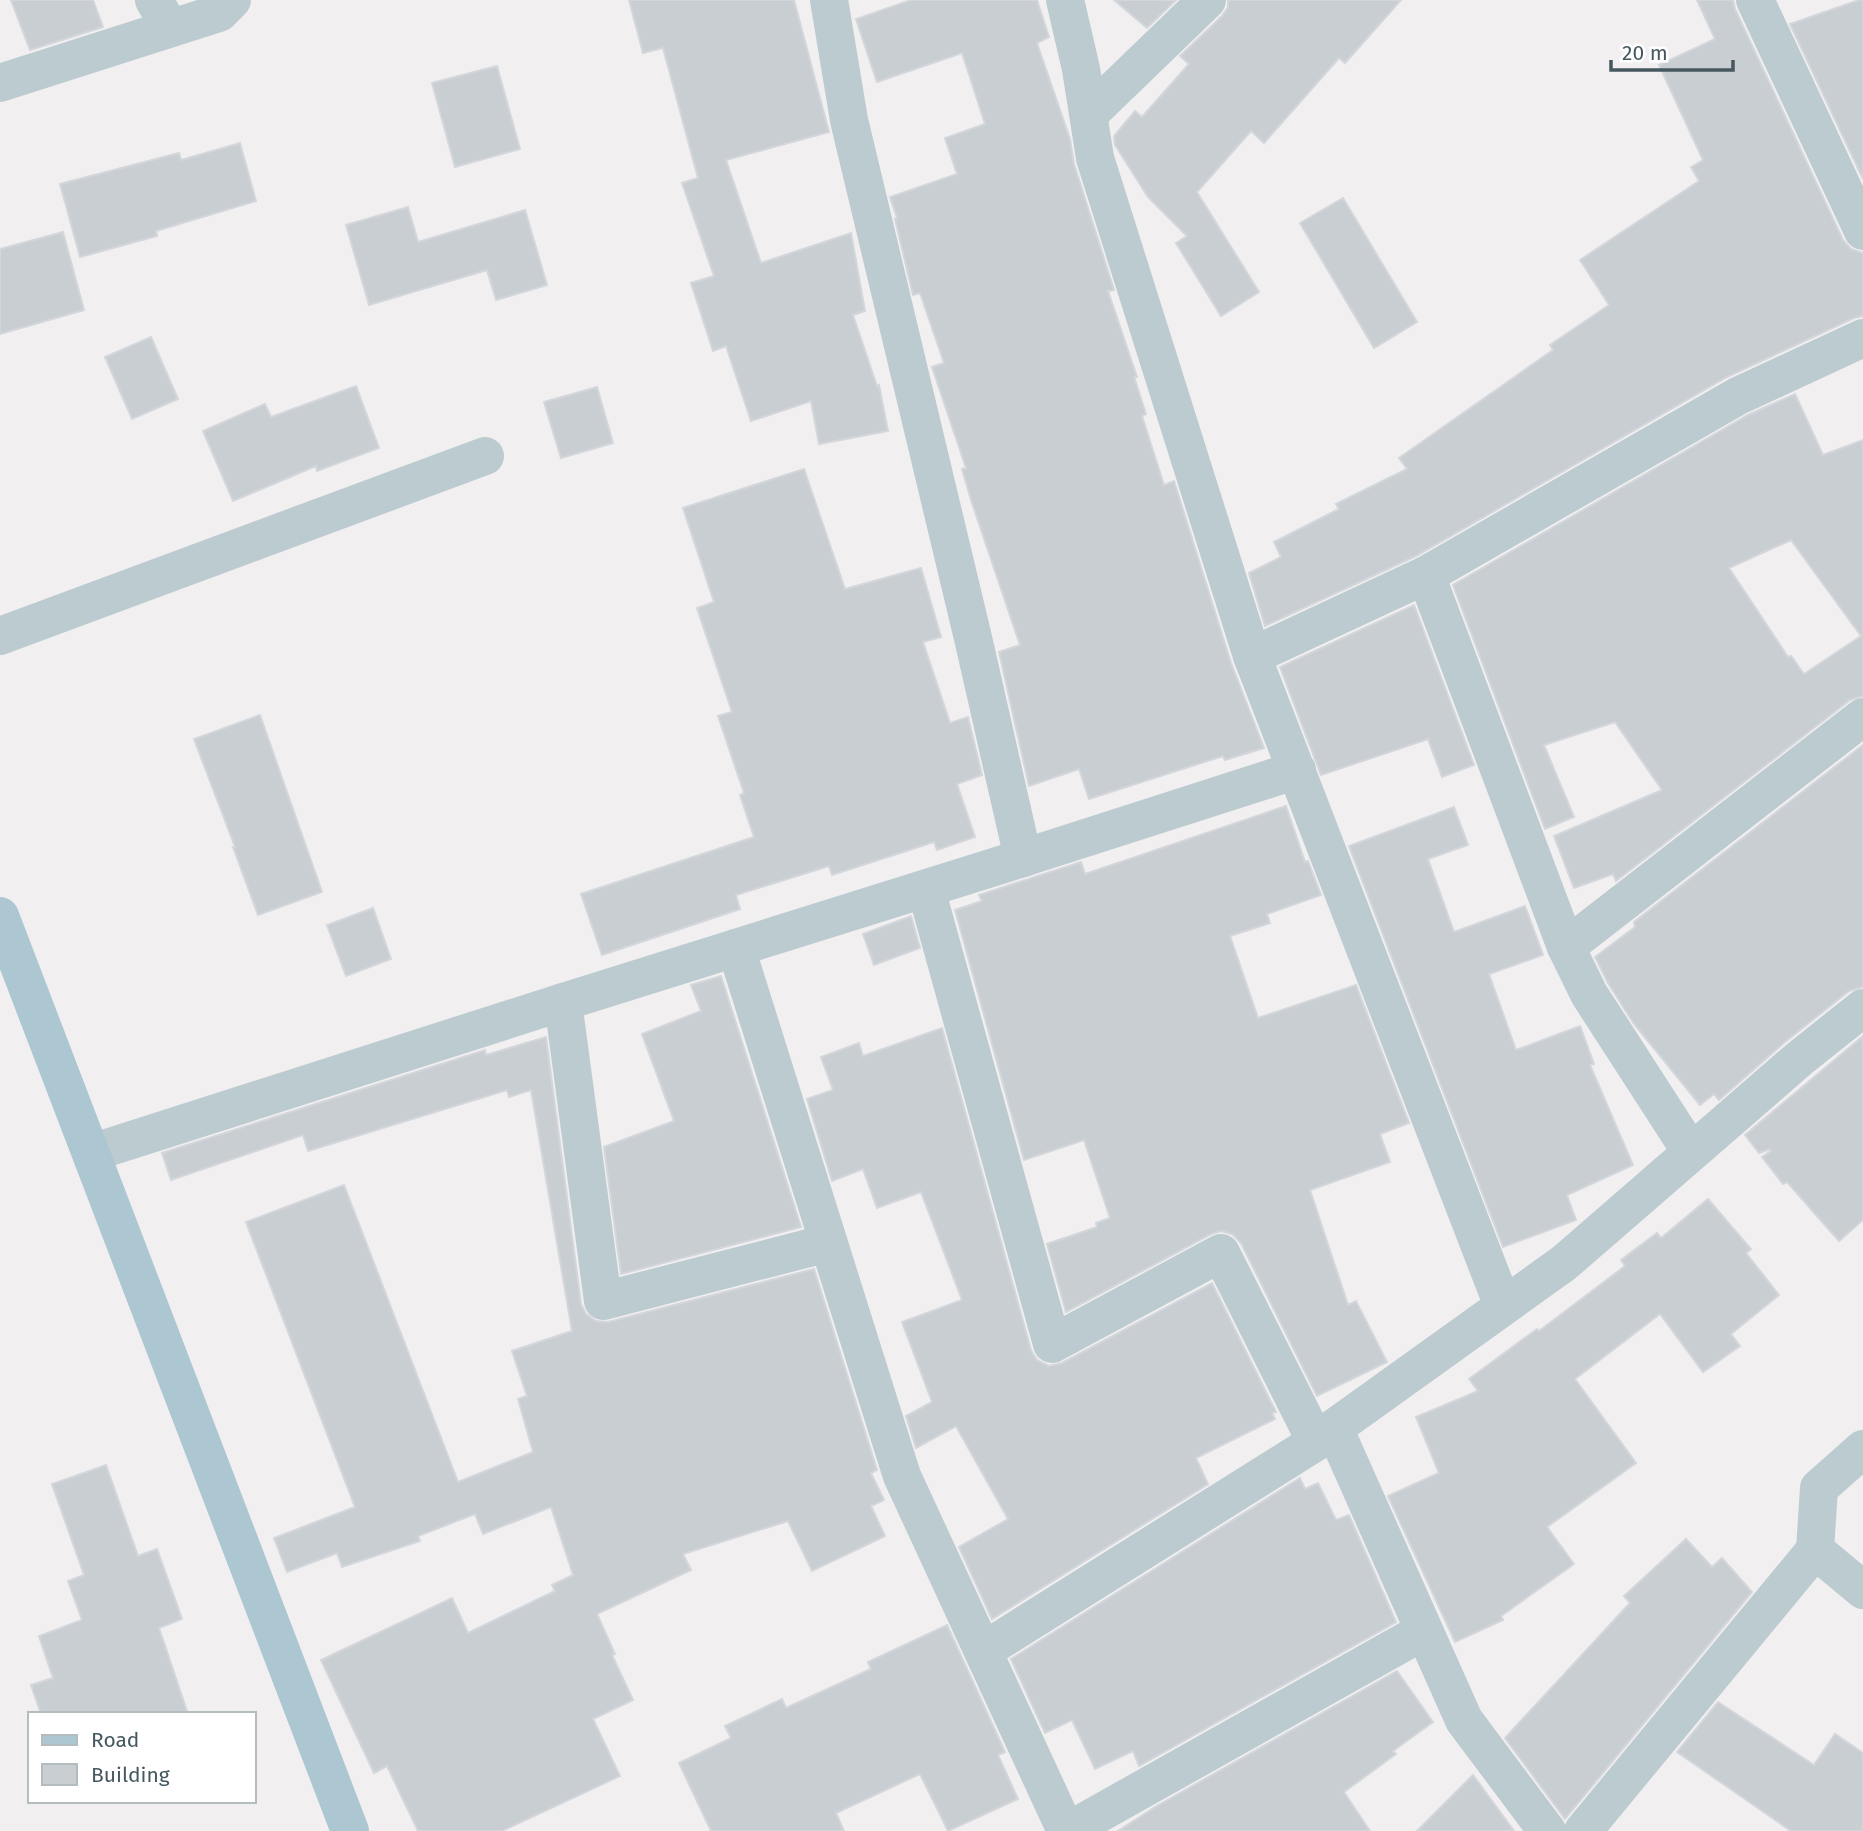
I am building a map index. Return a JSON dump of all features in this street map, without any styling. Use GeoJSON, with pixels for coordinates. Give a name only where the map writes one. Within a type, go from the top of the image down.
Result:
{"type":"FeatureCollection","features":[{"type":"Feature","properties":{"kind":"main road"},"geometry":{"type":"LineString","coordinates":[[0,916],[350,1831]]}},
{"type":"Feature","properties":{"kind":"street"},"geometry":{"type":"LineString","coordinates":[[0,83],[162,14],[219,13],[232,0]]}},
{"type":"Feature","properties":{"kind":"street"},"geometry":{"type":"LineString","coordinates":[[829,0],[849,120],[1023,859]]}},
{"type":"Feature","properties":{"kind":"street"},"geometry":{"type":"LineString","coordinates":[[1065,0],[1089,114],[1095,158],[1252,656],[1503,1306]]}},
{"type":"Feature","properties":{"kind":"street"},"geometry":{"type":"LineString","coordinates":[[1089,114],[1207,0]]}},
{"type":"Feature","properties":{"kind":"street"},"geometry":{"type":"LineString","coordinates":[[1755,0],[1863,231]]}},
{"type":"Feature","properties":{"kind":"street"},"geometry":{"type":"LineString","coordinates":[[1252,656],[1426,575],[1738,396],[1863,338]]}},
{"type":"Feature","properties":{"kind":"street"},"geometry":{"type":"LineString","coordinates":[[0,636],[485,456]]}},
{"type":"Feature","properties":{"kind":"street"},"geometry":{"type":"LineString","coordinates":[[1426,575],[1566,947],[1589,994],[1691,1152]]}},
{"type":"Feature","properties":{"kind":"street"},"geometry":{"type":"LineString","coordinates":[[1566,947],[1863,717]]}},
{"type":"Feature","properties":{"kind":"street"},"geometry":{"type":"LineString","coordinates":[[91,1153],[1297,770]]}},
{"type":"Feature","properties":{"kind":"street"},"geometry":{"type":"LineString","coordinates":[[926,889],[1052,1344],[1221,1253],[1325,1435],[1424,1631],[1464,1720],[1547,1831]]}},
{"type":"Feature","properties":{"kind":"street"},"geometry":{"type":"LineString","coordinates":[[736,948],[902,1476],[1067,1831],[1424,1631]]}},
{"type":"Feature","properties":{"kind":"street"},"geometry":{"type":"LineString","coordinates":[[563,1002],[603,1301],[828,1243]]}},
{"type":"Feature","properties":{"kind":"street"},"geometry":{"type":"LineString","coordinates":[[983,1651],[1325,1435],[1564,1264],[1799,1059],[1863,1009]]}},
{"type":"Feature","properties":{"kind":"street"},"geometry":{"type":"LineString","coordinates":[[1583,1831],[1815,1550],[1819,1488],[1863,1448]]}},
{"type":"Feature","properties":{"kind":"street"},"geometry":{"type":"LineString","coordinates":[[1815,1550],[1863,1590]]}},
{"type":"Feature","properties":{"kind":"building"},"geometry":{"type":"Polygon","coordinates":[[[11,0],[93,0],[103,27],[30,50],[11,0]]]}},
{"type":"Feature","properties":{"kind":"building"},"geometry":{"type":"Polygon","coordinates":[[[629,0],[794,0],[829,132],[726,160],[761,263],[851,233],[865,311],[853,315],[877,386],[879,385],[888,431],[819,444],[811,401],[751,421],[726,346],[713,351],[691,283],[714,276],[682,183],[698,178],[663,48],[643,53],[629,0]]]}},
{"type":"Feature","properties":{"kind":"building"},"geometry":{"type":"Polygon","coordinates":[[[911,0],[1037,0],[1049,37],[1037,43],[1070,139],[1074,164],[1114,290],[1108,291],[1137,377],[1134,377],[1146,414],[1142,416],[1164,485],[1174,481],[1231,663],[1264,748],[1225,760],[1223,756],[1089,799],[1079,769],[1029,786],[999,652],[1020,645],[971,500],[962,469],[966,468],[932,367],[944,363],[920,293],[913,295],[890,197],[957,174],[945,138],[985,124],[962,53],[877,82],[856,19],[911,0]]]}},
{"type":"Feature","properties":{"kind":"building"},"geometry":{"type":"Polygon","coordinates":[[[1114,0],[1176,0],[1147,28],[1114,0]]]}},
{"type":"Feature","properties":{"kind":"building"},"geometry":{"type":"Polygon","coordinates":[[[1228,0],[1401,0],[1345,63],[1339,58],[1264,143],[1251,131],[1197,192],[1259,292],[1221,316],[1176,243],[1187,236],[1148,197],[1115,145],[1114,136],[1135,111],[1142,117],[1189,64],[1180,56],[1222,16],[1228,7],[1228,0]]]}},
{"type":"Feature","properties":{"kind":"building"},"geometry":{"type":"Polygon","coordinates":[[[1697,0],[1733,0],[1843,240],[1851,249],[1863,253],[1863,316],[1727,377],[1416,556],[1265,626],[1249,573],[1281,557],[1274,542],[1339,509],[1336,504],[1407,469],[1399,458],[1553,350],[1550,345],[1609,305],[1580,260],[1699,181],[1691,167],[1703,160],[1659,65],[1715,39],[1697,0]]]}},
{"type":"Feature","properties":{"kind":"building"},"geometry":{"type":"Polygon","coordinates":[[[1863,0],[1863,179],[1790,24],[1863,0]]]}},
{"type":"Feature","properties":{"kind":"building"},"geometry":{"type":"Polygon","coordinates":[[[497,66],[520,149],[455,167],[432,83],[497,66]]]}},
{"type":"Feature","properties":{"kind":"building"},"geometry":{"type":"Polygon","coordinates":[[[240,143],[256,201],[156,231],[157,236],[80,257],[60,184],[179,153],[181,160],[240,143]]]}},
{"type":"Feature","properties":{"kind":"building"},"geometry":{"type":"Polygon","coordinates":[[[1343,198],[1417,322],[1374,348],[1300,223],[1343,198]]]}},
{"type":"Feature","properties":{"kind":"building"},"geometry":{"type":"Polygon","coordinates":[[[408,207],[418,242],[525,210],[547,285],[496,300],[487,270],[369,305],[346,225],[408,207]]]}},
{"type":"Feature","properties":{"kind":"building"},"geometry":{"type":"Polygon","coordinates":[[[63,232],[84,310],[0,334],[0,249],[63,232]]]}},
{"type":"Feature","properties":{"kind":"building"},"geometry":{"type":"Polygon","coordinates":[[[151,337],[178,399],[132,419],[105,357],[151,337]]]}},
{"type":"Feature","properties":{"kind":"building"},"geometry":{"type":"Polygon","coordinates":[[[356,386],[379,448],[317,471],[316,466],[233,501],[203,431],[265,404],[271,417],[356,386]]]}},
{"type":"Feature","properties":{"kind":"building"},"geometry":{"type":"Polygon","coordinates":[[[597,387],[613,443],[561,458],[544,402],[597,387]]]}},
{"type":"Feature","properties":{"kind":"building"},"geometry":{"type":"Polygon","coordinates":[[[1795,394],[1823,455],[1863,440],[1863,696],[1850,700],[1616,881],[1613,874],[1574,888],[1554,836],[1662,790],[1615,722],[1544,745],[1574,817],[1545,829],[1453,585],[1748,415],[1795,394]],[[1791,540],[1729,568],[1788,657],[1791,656],[1804,674],[1861,636],[1791,540]]]}},
{"type":"Feature","properties":{"kind":"building"},"geometry":{"type":"Polygon","coordinates":[[[804,469],[845,589],[921,568],[941,637],[923,642],[950,723],[968,717],[982,775],[957,784],[975,837],[937,850],[934,842],[832,875],[829,866],[736,895],[740,909],[602,955],[581,894],[754,837],[740,795],[744,793],[718,716],[732,712],[697,608],[714,602],[683,508],[804,469]]]}},
{"type":"Feature","properties":{"kind":"building"},"geometry":{"type":"Polygon","coordinates":[[[1414,605],[1474,765],[1442,777],[1428,739],[1321,775],[1280,667],[1414,605]]]}},
{"type":"Feature","properties":{"kind":"building"},"geometry":{"type":"Polygon","coordinates":[[[260,715],[322,892],[258,915],[194,739],[260,715]]]}},
{"type":"Feature","properties":{"kind":"building"},"geometry":{"type":"Polygon","coordinates":[[[1863,745],[1863,987],[1849,991],[1719,1100],[1714,1094],[1700,1105],[1634,1024],[1595,957],[1635,927],[1634,922],[1863,745]]]}},
{"type":"Feature","properties":{"kind":"building"},"geometry":{"type":"Polygon","coordinates":[[[1286,806],[1305,862],[1308,861],[1321,895],[1267,914],[1270,923],[1230,936],[1258,1018],[1356,985],[1409,1123],[1380,1134],[1390,1162],[1310,1190],[1348,1305],[1356,1301],[1387,1362],[1317,1396],[1241,1243],[1232,1234],[1221,1231],[1211,1234],[1066,1312],[1047,1244],[1097,1227],[1096,1223],[1110,1218],[1084,1140],[1024,1160],[955,910],[982,901],[979,895],[1081,862],[1085,874],[1286,806]]]}},
{"type":"Feature","properties":{"kind":"building"},"geometry":{"type":"Polygon","coordinates":[[[1454,807],[1468,845],[1428,859],[1454,932],[1525,906],[1543,955],[1489,974],[1516,1050],[1580,1026],[1594,1064],[1590,1065],[1633,1165],[1567,1195],[1576,1220],[1503,1247],[1349,846],[1454,807]]]}},
{"type":"Feature","properties":{"kind":"building"},"geometry":{"type":"Polygon","coordinates":[[[373,908],[391,959],[346,976],[327,925],[373,908]]]}},
{"type":"Feature","properties":{"kind":"building"},"geometry":{"type":"Polygon","coordinates":[[[911,916],[920,948],[874,965],[863,934],[911,916]]]}},
{"type":"Feature","properties":{"kind":"building"},"geometry":{"type":"Polygon","coordinates":[[[721,976],[801,1227],[621,1274],[604,1147],[674,1121],[642,1034],[701,1011],[691,985],[721,976]]]}},
{"type":"Feature","properties":{"kind":"building"},"geometry":{"type":"Polygon","coordinates":[[[942,1028],[1031,1350],[1037,1360],[1049,1366],[1062,1363],[1212,1283],[1276,1412],[1272,1413],[1275,1419],[1196,1458],[1208,1484],[992,1619],[959,1547],[1008,1519],[956,1426],[916,1448],[906,1416],[932,1402],[902,1322],[962,1300],[921,1192],[877,1208],[863,1169],[832,1181],[807,1099],[833,1090],[821,1057],[859,1043],[863,1056],[942,1028]]]}},
{"type":"Feature","properties":{"kind":"building"},"geometry":{"type":"Polygon","coordinates":[[[1863,1036],[1863,1220],[1839,1241],[1787,1182],[1783,1184],[1762,1157],[1771,1151],[1770,1149],[1759,1153],[1745,1135],[1863,1036]]]}},
{"type":"Feature","properties":{"kind":"building"},"geometry":{"type":"Polygon","coordinates":[[[546,1037],[581,1304],[586,1314],[596,1321],[608,1322],[814,1269],[877,1470],[871,1473],[884,1500],[871,1506],[885,1536],[812,1571],[788,1521],[683,1554],[691,1570],[597,1614],[633,1700],[593,1719],[620,1776],[502,1831],[418,1831],[387,1766],[374,1773],[321,1660],[452,1598],[468,1633],[555,1591],[552,1585],[573,1575],[551,1507],[483,1534],[475,1514],[418,1536],[420,1541],[342,1567],[337,1553],[287,1572],[274,1538],[355,1507],[246,1222],[344,1185],[458,1482],[533,1452],[518,1399],[527,1396],[512,1351],[572,1331],[531,1090],[509,1097],[507,1090],[308,1151],[303,1135],[171,1180],[162,1153],[485,1050],[486,1055],[546,1037]]]}},
{"type":"Feature","properties":{"kind":"building"},"geometry":{"type":"Polygon","coordinates":[[[1708,1199],[1751,1249],[1746,1253],[1779,1295],[1731,1334],[1740,1346],[1703,1372],[1660,1314],[1575,1379],[1636,1463],[1547,1527],[1574,1564],[1501,1616],[1503,1620],[1455,1642],[1388,1496],[1439,1473],[1416,1417],[1478,1391],[1469,1379],[1537,1329],[1539,1331],[1625,1266],[1621,1260],[1657,1233],[1661,1238],[1708,1199]]]}},
{"type":"Feature","properties":{"kind":"building"},"geometry":{"type":"Polygon","coordinates":[[[106,1465],[138,1556],[157,1549],[182,1619],[159,1628],[187,1712],[40,1712],[31,1685],[53,1678],[39,1636],[82,1620],[68,1581],[84,1575],[52,1484],[106,1465]]]}},
{"type":"Feature","properties":{"kind":"building"},"geometry":{"type":"Polygon","coordinates":[[[1300,1478],[1305,1489],[1318,1483],[1336,1520],[1349,1515],[1396,1622],[1139,1766],[1133,1751],[1095,1769],[1072,1720],[1045,1733],[1011,1659],[1300,1478]]]}},
{"type":"Feature","properties":{"kind":"building"},"geometry":{"type":"Polygon","coordinates":[[[1686,1539],[1712,1567],[1722,1558],[1752,1592],[1565,1819],[1505,1738],[1630,1603],[1624,1596],[1686,1539]]]}},
{"type":"Feature","properties":{"kind":"building"},"geometry":{"type":"Polygon","coordinates":[[[947,1625],[1005,1752],[998,1755],[1018,1799],[948,1831],[920,1774],[836,1813],[844,1831],[711,1831],[679,1763],[731,1738],[725,1726],[782,1699],[786,1708],[871,1669],[868,1662],[947,1625]]]}},
{"type":"Feature","properties":{"kind":"building"},"geometry":{"type":"Polygon","coordinates":[[[1397,1671],[1433,1722],[1393,1751],[1396,1754],[1344,1792],[1370,1831],[1118,1831],[1155,1807],[1397,1671]]]}},
{"type":"Feature","properties":{"kind":"building"},"geometry":{"type":"Polygon","coordinates":[[[1718,1702],[1814,1765],[1835,1734],[1863,1753],[1863,1831],[1791,1831],[1677,1752],[1718,1702]]]}},
{"type":"Feature","properties":{"kind":"building"},"geometry":{"type":"Polygon","coordinates":[[[1473,1775],[1514,1831],[1417,1831],[1473,1775]]]}}]}
